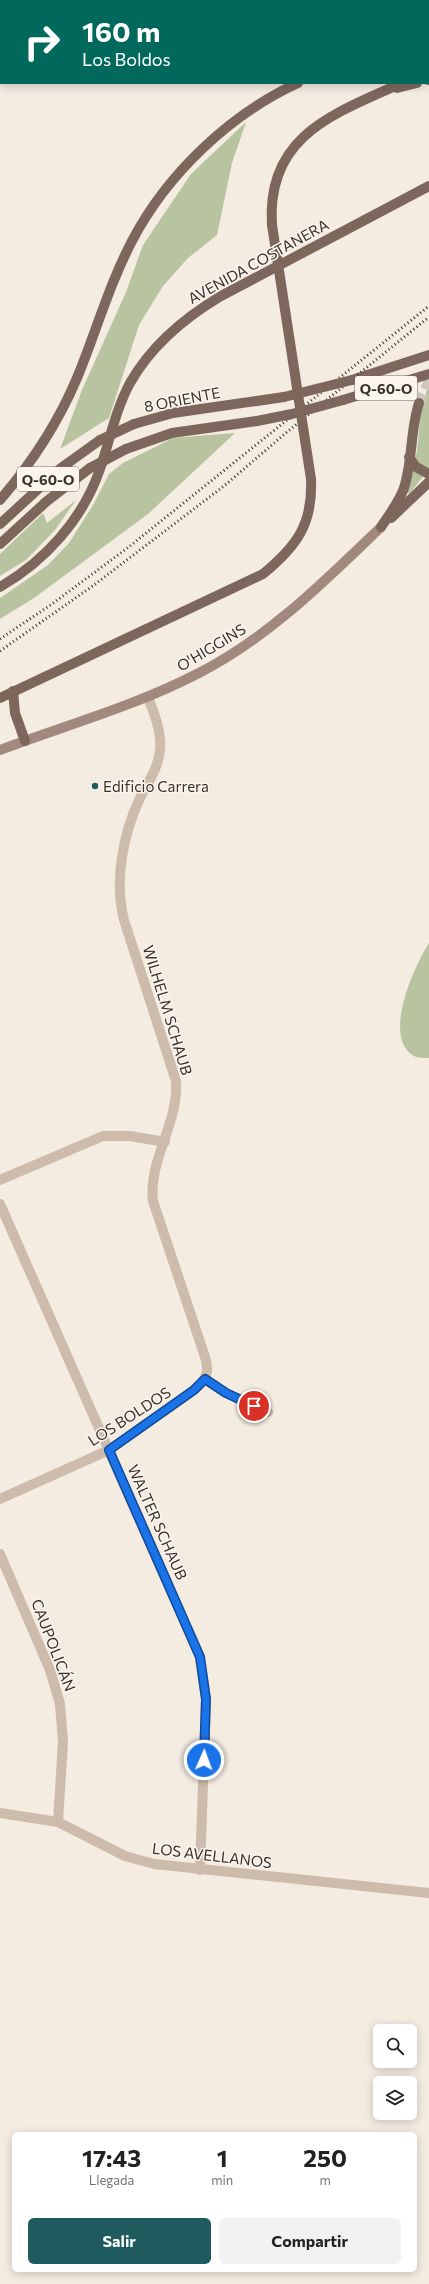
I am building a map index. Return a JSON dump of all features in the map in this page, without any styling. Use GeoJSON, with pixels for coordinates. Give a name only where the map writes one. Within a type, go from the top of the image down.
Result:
{"type":"FeatureCollection","features":[{"type":"Feature","properties":{"kind":"main road"},"geometry":{"type":"LineString","coordinates":[[0,500],[41,447],[68,398],[110,289],[132,241],[147,216],[184,169],[218,136],[262,103],[296,84]]}},
{"type":"Feature","properties":{"kind":"main road"},"geometry":{"type":"LineString","coordinates":[[0,698],[263,574],[285,554],[304,527],[312,502],[311,479],[272,225],[273,190],[279,170],[290,151],[321,124],[400,84]]}},
{"type":"Feature","properties":{"kind":"main road"},"geometry":{"type":"LineString","coordinates":[[382,92],[413,84]]}},
{"type":"Feature","properties":{"kind":"main road","name":"AVENIDA COSTANERA"},"geometry":{"type":"LineString","coordinates":[[0,587],[41,557],[72,523],[85,502],[100,470],[116,413],[125,393],[139,369],[167,335],[190,316],[220,296],[429,186]]}},
{"type":"Feature","properties":{"kind":"main road","name":"8 ORIENTE"},"geometry":{"type":"LineString","coordinates":[[0,524],[61,468],[100,440],[134,424],[173,413],[284,397],[352,380],[429,356]]}},
{"type":"Feature","properties":{"kind":"main road","name":"8 ORIENTE"},"geometry":{"type":"LineString","coordinates":[[0,544],[47,501],[90,468],[126,449],[172,433],[232,423],[257,421],[298,413],[429,374]]}},
{"type":"Feature","properties":{"kind":"main road"},"geometry":{"type":"LineString","coordinates":[[380,527],[397,503],[404,487],[411,439],[419,402]]}},
{"type":"Feature","properties":{"kind":"main road"},"geometry":{"type":"LineString","coordinates":[[409,457],[416,467],[429,474]]}},
{"type":"Feature","properties":{"kind":"main road"},"geometry":{"type":"LineString","coordinates":[[380,527],[408,504],[429,482]]}},
{"type":"Feature","properties":{"kind":"main road","name":"O'HIGGINS"},"geometry":{"type":"LineString","coordinates":[[0,750],[148,697],[198,674],[256,638],[312,593],[380,527]]}},
{"type":"Feature","properties":{"kind":"main road"},"geometry":{"type":"LineString","coordinates":[[13,692],[15,713],[25,741]]}},
{"type":"Feature","properties":{"kind":"main road","name":"O'HIGGINS"},"geometry":{"type":"LineString","coordinates":[[0,746],[25,741]]}},
{"type":"Feature","properties":{"kind":"street","name":"WILHELM SCHAUB"},"geometry":{"type":"LineString","coordinates":[[148,697],[155,715],[161,748],[156,769],[138,803],[130,827],[122,866],[119,895],[124,920],[176,1081],[176,1102],[152,1184],[153,1201],[205,1357],[207,1364],[205,1379]]}},
{"type":"Feature","properties":{"kind":"street"},"geometry":{"type":"LineString","coordinates":[[0,1180],[103,1136],[130,1136],[165,1142]]}},
{"type":"Feature","properties":{"kind":"street","name":"WALTER SCHAUB"},"geometry":{"type":"LineString","coordinates":[[0,1204],[195,1642],[202,1668],[206,1699],[200,1870]]}},
{"type":"Feature","properties":{"kind":"street"},"geometry":{"type":"LineString","coordinates":[[205,1379],[226,1393],[268,1412]]}},
{"type":"Feature","properties":{"kind":"street","name":"LOS BOLDOS"},"geometry":{"type":"LineString","coordinates":[[0,1499],[109,1450],[194,1390],[205,1379]]}},
{"type":"Feature","properties":{"kind":"street","name":"CAUPOLICÁN"},"geometry":{"type":"LineString","coordinates":[[0,1554],[50,1670],[60,1704],[63,1742],[58,1822]]}},
{"type":"Feature","properties":{"kind":"street","name":"LOS AVELLANOS"},"geometry":{"type":"LineString","coordinates":[[0,1813],[58,1822],[125,1856],[154,1864],[429,1893]]}},
{"type":"Feature","properties":{"kind":"green space"},"geometry":{"type":"Polygon","coordinates":[[[246,122],[232,163],[217,235],[188,258],[163,286],[139,325],[109,418],[60,449],[82,390],[126,292],[143,245],[191,174],[246,122]]]}},
{"type":"Feature","properties":{"kind":"green space"},"geometry":{"type":"Polygon","coordinates":[[[429,383],[429,469],[410,493],[406,493],[417,451],[421,411],[429,383]]]}},
{"type":"Feature","properties":{"kind":"green space"},"geometry":{"type":"Polygon","coordinates":[[[235,433],[148,514],[34,598],[0,619],[0,598],[48,565],[69,543],[93,505],[109,474],[123,463],[173,438],[235,433]]]}},
{"type":"Feature","properties":{"kind":"green space"},"geometry":{"type":"Polygon","coordinates":[[[76,500],[55,530],[26,560],[0,576],[0,554],[43,513],[47,523],[76,500]]]}},
{"type":"Feature","properties":{"kind":"green space"},"geometry":{"type":"Polygon","coordinates":[[[429,943],[429,1058],[424,1058],[414,1056],[405,1047],[400,1033],[404,1001],[409,983],[429,943]]]}},
{"type":"Feature","properties":{"kind":"tunnel"},"geometry":{"type":"LineString","coordinates":[[419,403],[429,381]]}},
{"type":"Feature","properties":{"kind":"railway"},"geometry":{"type":"LineString","coordinates":[[0,639],[52,604],[130,546],[429,306]]}},
{"type":"Feature","properties":{"kind":"railway"},"geometry":{"type":"LineString","coordinates":[[0,651],[94,585],[224,486],[287,432],[429,317]]}},
{"type":"Feature","properties":{"kind":"place","name":"Edificio Carrera"},"geometry":{"type":"Point","coordinates":[95,786]}},
{"type":"Feature","properties":{"kind":"route"},"geometry":{"type":"LineString","coordinates":[[204,1760],[206,1699],[200,1657],[195,1642],[109,1450],[194,1390],[202,1384],[205,1379],[226,1393],[254,1406]]}}]}
